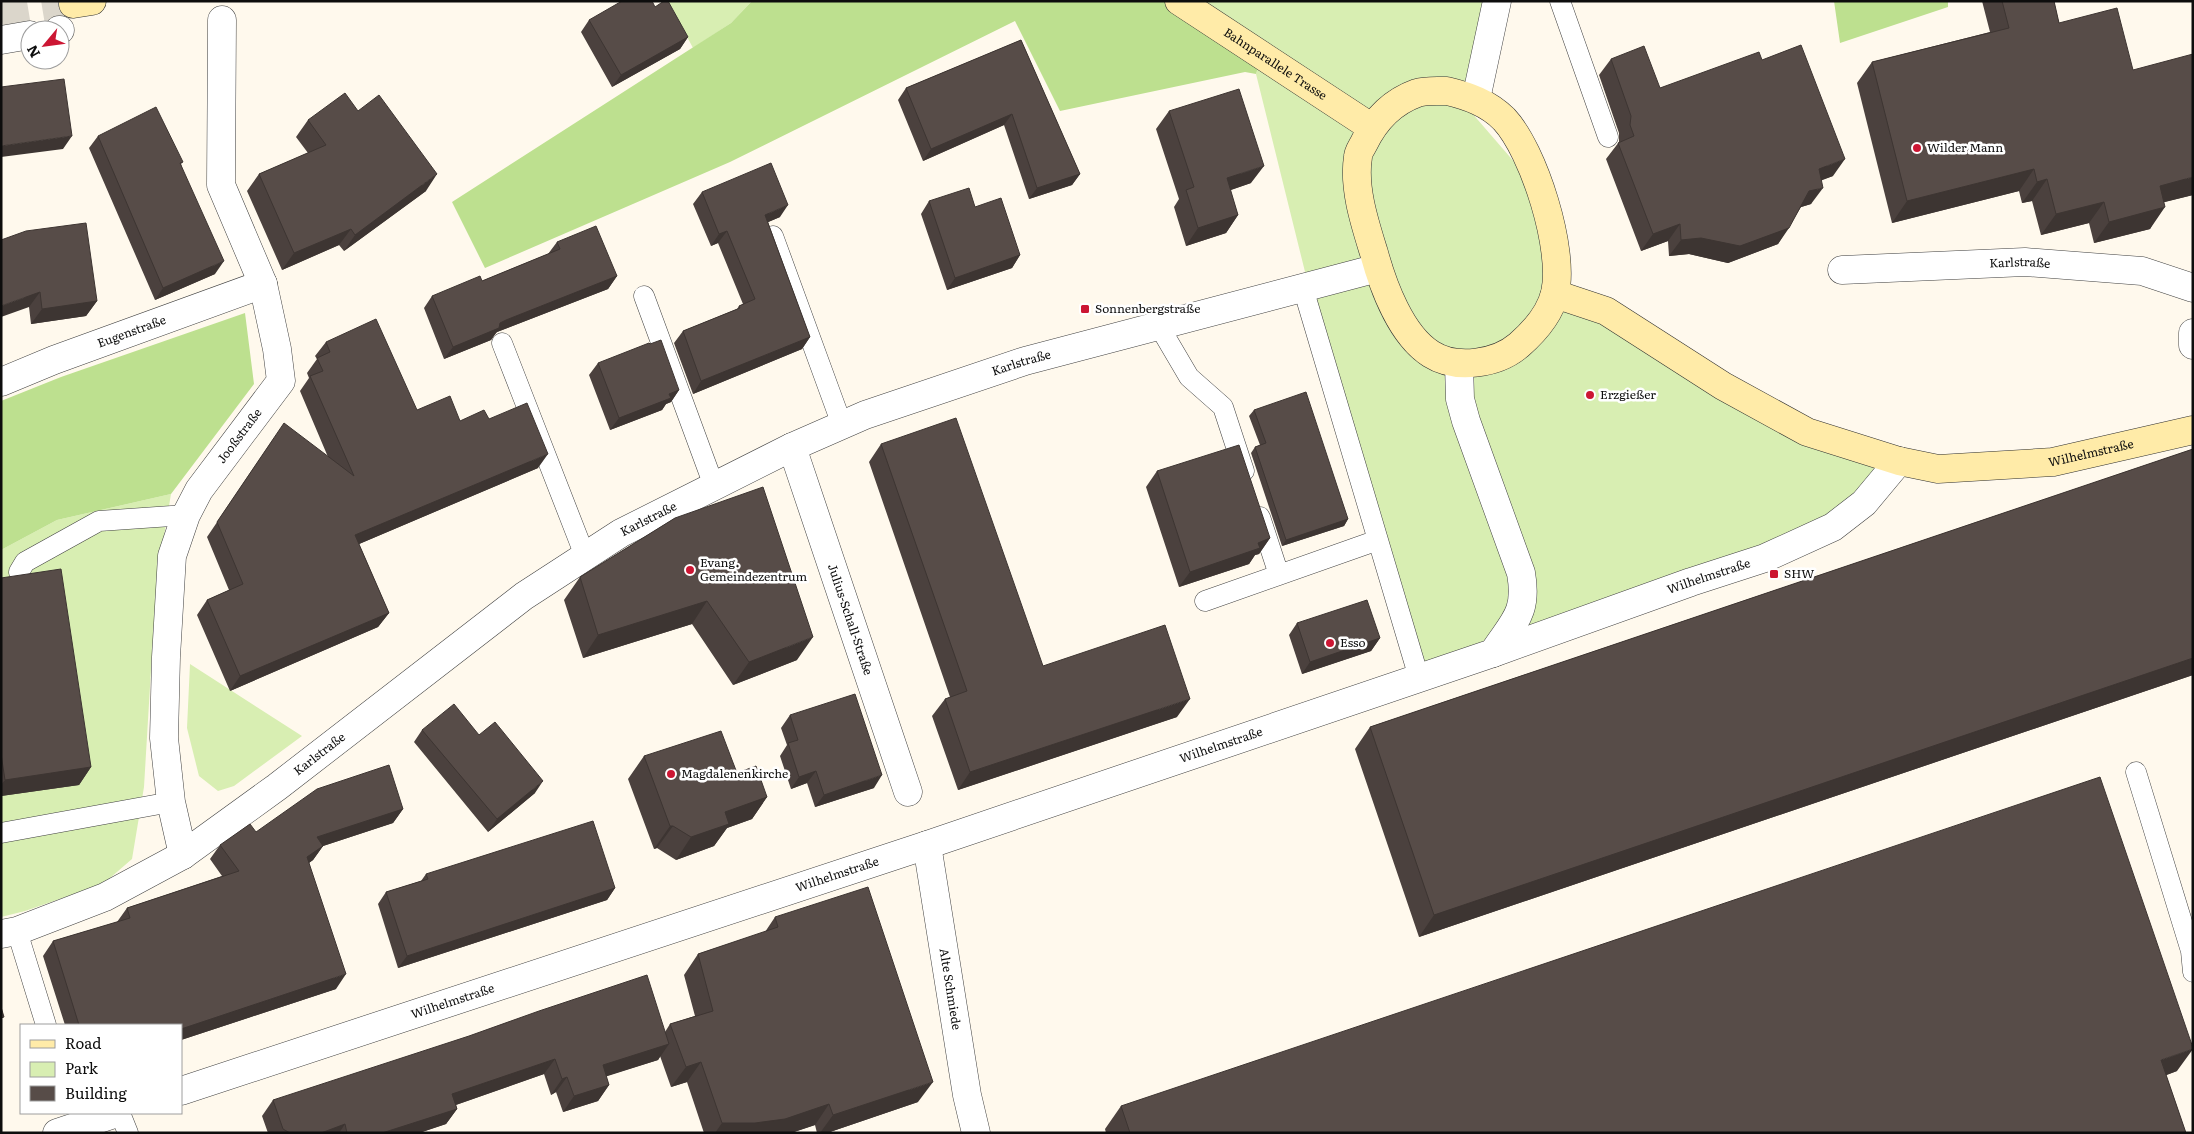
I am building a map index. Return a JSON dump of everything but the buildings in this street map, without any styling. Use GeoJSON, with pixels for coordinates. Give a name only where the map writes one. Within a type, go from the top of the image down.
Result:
{"type":"FeatureCollection","features":[{"type":"Feature","properties":{"kind":"main road","name":"Bahnparallele Trasse"},"geometry":{"type":"LineString","coordinates":[[1179,1],[1371,127]]}},
{"type":"Feature","properties":{"kind":"main road"},"geometry":{"type":"LineString","coordinates":[[1447,91],[1476,98],[1503,118],[1521,142],[1536,179],[1552,233],[1558,273],[1555,294],[1537,330],[1512,351],[1486,360],[1458,364],[1431,354],[1411,334],[1392,305],[1378,268],[1359,202],[1358,156],[1371,127],[1393,105],[1419,93],[1447,91]]}},
{"type":"Feature","properties":{"kind":"main road","name":"Wilhelmstraße"},"geometry":{"type":"LineString","coordinates":[[1555,294],[1606,311],[1723,386],[1807,432],[1899,461],[1938,469],[2053,462],[2193,430]]}},
{"type":"Feature","properties":{"kind":"street"},"geometry":{"type":"LineString","coordinates":[[1476,98],[1498,2]]}},
{"type":"Feature","properties":{"kind":"street","name":"Jooßstraße"},"geometry":{"type":"LineString","coordinates":[[183,855],[171,802],[164,738],[166,657],[172,556],[186,515],[199,490],[282,381],[263,284],[221,185],[222,20]]}},
{"type":"Feature","properties":{"kind":"street"},"geometry":{"type":"LineString","coordinates":[[1,40],[20,37]]}},
{"type":"Feature","properties":{"kind":"street","name":"Karlstraße"},"geometry":{"type":"LineString","coordinates":[[1842,270],[2025,262],[2142,271],[2193,288]]}},
{"type":"Feature","properties":{"kind":"street","name":"Karlstraße"},"geometry":{"type":"LineString","coordinates":[[9,933],[105,897],[183,855],[285,781],[524,596],[621,533],[792,446],[865,415],[1025,361],[1378,268]]}},
{"type":"Feature","properties":{"kind":"street","name":"Eugenstraße"},"geometry":{"type":"LineString","coordinates":[[1,382],[54,360],[263,284]]}},
{"type":"Feature","properties":{"kind":"street"},"geometry":{"type":"LineString","coordinates":[[2193,333],[2193,346]]}},
{"type":"Feature","properties":{"kind":"street"},"geometry":{"type":"LineString","coordinates":[[1458,364],[1460,400],[1466,421],[1522,573],[1524,590],[1522,610],[1493,653]]}},
{"type":"Feature","properties":{"kind":"street","name":"Julius-Schall-Straße"},"geometry":{"type":"LineString","coordinates":[[792,446],[908,792]]}},
{"type":"Feature","properties":{"kind":"street","name":"Wilhelmstraße"},"geometry":{"type":"LineString","coordinates":[[182,1092],[927,845],[1493,653],[1691,582],[1765,558],[1833,527],[1864,503],[1899,461]]}},
{"type":"Feature","properties":{"kind":"street","name":"Alte Schmiede"},"geometry":{"type":"LineString","coordinates":[[927,845],[966,1095],[976,1133]]}},
{"type":"Feature","properties":{"kind":"street"},"geometry":{"type":"LineString","coordinates":[[69,1124],[114,1114]]}},
{"type":"Feature","properties":{"kind":"lane"},"geometry":{"type":"LineString","coordinates":[[1560,1],[1608,136]]}},
{"type":"Feature","properties":{"kind":"lane"},"geometry":{"type":"LineString","coordinates":[[773,236],[842,425]]}},
{"type":"Feature","properties":{"kind":"lane"},"geometry":{"type":"LineString","coordinates":[[1303,288],[1419,678]]}},
{"type":"Feature","properties":{"kind":"lane"},"geometry":{"type":"LineString","coordinates":[[644,296],[714,486]]}},
{"type":"Feature","properties":{"kind":"lane"},"geometry":{"type":"LineString","coordinates":[[1159,326],[1189,377],[1223,407],[1279,575]]}},
{"type":"Feature","properties":{"kind":"lane"},"geometry":{"type":"LineString","coordinates":[[502,343],[585,556]]}},
{"type":"Feature","properties":{"kind":"lane"},"geometry":{"type":"LineString","coordinates":[[19,572],[25,562],[99,521],[186,515]]}},
{"type":"Feature","properties":{"kind":"lane"},"geometry":{"type":"LineString","coordinates":[[1205,600],[1378,540]]}},
{"type":"Feature","properties":{"kind":"lane"},"geometry":{"type":"LineString","coordinates":[[2136,772],[2191,951],[2193,972]]}},
{"type":"Feature","properties":{"kind":"lane"},"geometry":{"type":"LineString","coordinates":[[1,833],[171,802]]}},
{"type":"Feature","properties":{"kind":"lane"},"geometry":{"type":"LineString","coordinates":[[9,933],[46,1024]]}},
{"type":"Feature","properties":{"kind":"lane"},"geometry":{"type":"LineString","coordinates":[[118,1114],[128,1133]]}},
{"type":"Feature","properties":{"kind":"green space"},"geometry":{"type":"Polygon","coordinates":[[[668,1],[752,1],[731,23],[693,48],[668,1]]]}},
{"type":"Feature","properties":{"kind":"green space"},"geometry":{"type":"Polygon","coordinates":[[[752,1],[1200,1],[1266,43],[1256,74],[1245,72],[1060,111],[1015,21],[730,162],[485,268],[452,202],[731,23],[752,1]]]}},
{"type":"Feature","properties":{"kind":"green space"},"geometry":{"type":"Polygon","coordinates":[[[1200,1],[1490,1],[1465,105],[1516,164],[1550,238],[1551,280],[1884,465],[1859,499],[1793,538],[1423,670],[1311,296],[1256,74],[1266,43],[1200,1]]]}},
{"type":"Feature","properties":{"kind":"green space"},"geometry":{"type":"Polygon","coordinates":[[[1834,1],[1948,1],[1948,7],[1840,43],[1834,1]]]}},
{"type":"Feature","properties":{"kind":"green space"},"geometry":{"type":"Polygon","coordinates":[[[245,313],[254,384],[171,494],[57,520],[1,550],[1,401],[61,377],[245,313]]]}},
{"type":"Feature","properties":{"kind":"green space"},"geometry":{"type":"Polygon","coordinates":[[[171,494],[162,548],[152,653],[144,787],[132,859],[103,884],[25,911],[1,917],[1,550],[57,520],[171,494]]]}},
{"type":"Feature","properties":{"kind":"green space"},"geometry":{"type":"Polygon","coordinates":[[[190,664],[302,736],[234,786],[218,791],[199,776],[187,728],[190,664]]]}},
{"type":"Feature","properties":{"kind":"tunnel"},"geometry":{"type":"LineString","coordinates":[[1,16],[73,4]]}},
{"type":"Feature","properties":{"kind":"place","name":"Wilder Mann"},"geometry":{"type":"Point","coordinates":[1917,148]}},
{"type":"Feature","properties":{"kind":"place","name":"Sonnenbergstraße"},"geometry":{"type":"Point","coordinates":[1085,309]}},
{"type":"Feature","properties":{"kind":"place","name":"Erzgießer"},"geometry":{"type":"Point","coordinates":[1590,395]}},
{"type":"Feature","properties":{"kind":"place","name":"Evang. Gemeindezentrum"},"geometry":{"type":"Point","coordinates":[690,570]}},
{"type":"Feature","properties":{"kind":"place","name":"SHW"},"geometry":{"type":"Point","coordinates":[1774,574]}},
{"type":"Feature","properties":{"kind":"place","name":"Esso"},"geometry":{"type":"Point","coordinates":[1330,643]}},
{"type":"Feature","properties":{"kind":"place","name":"Magdalenenkirche"},"geometry":{"type":"Point","coordinates":[671,774]}}]}
